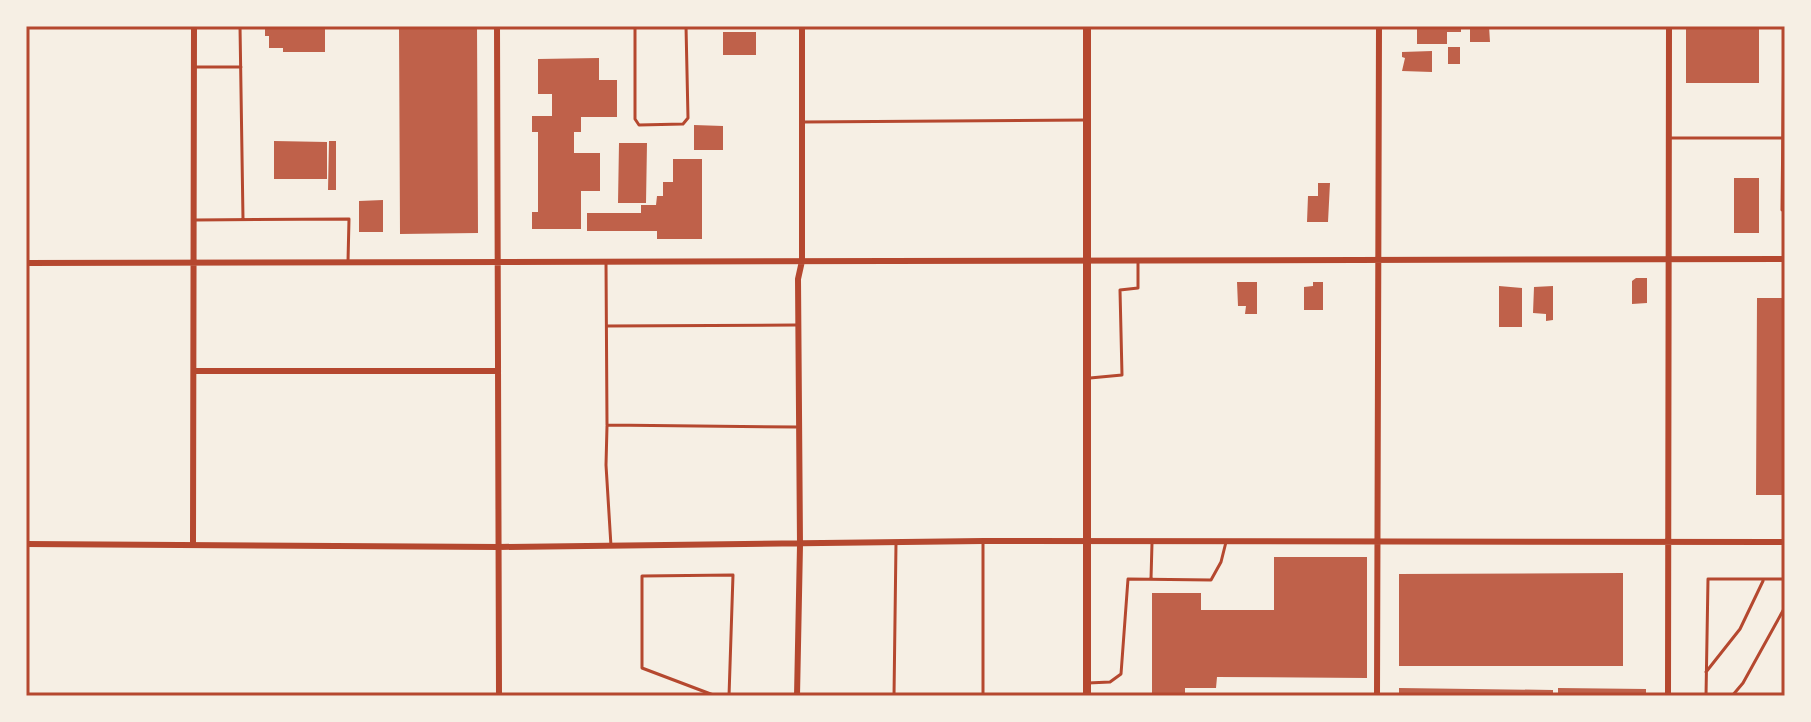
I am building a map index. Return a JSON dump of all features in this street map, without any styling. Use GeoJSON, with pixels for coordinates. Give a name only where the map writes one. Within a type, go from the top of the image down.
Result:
{"type":"FeatureCollection","features":[{"type":"Feature","properties":{"kind":"main road"},"geometry":{"type":"LineString","coordinates":[[1087,26],[1087,696]]}},
{"type":"Feature","properties":{"kind":"street"},"geometry":{"type":"LineString","coordinates":[[193,544],[194,26]]}},
{"type":"Feature","properties":{"kind":"street"},"geometry":{"type":"LineString","coordinates":[[497,26],[499,696]]}},
{"type":"Feature","properties":{"kind":"street"},"geometry":{"type":"LineString","coordinates":[[797,696],[802,26]]}},
{"type":"Feature","properties":{"kind":"street"},"geometry":{"type":"LineString","coordinates":[[1377,696],[1379,26]]}},
{"type":"Feature","properties":{"kind":"street"},"geometry":{"type":"LineString","coordinates":[[1668,696],[1669,26]]}},
{"type":"Feature","properties":{"kind":"street"},"geometry":{"type":"LineString","coordinates":[[26,263],[1785,259]]}},
{"type":"Feature","properties":{"kind":"street"},"geometry":{"type":"LineString","coordinates":[[194,371],[498,371]]}},
{"type":"Feature","properties":{"kind":"street"},"geometry":{"type":"LineString","coordinates":[[26,544],[499,547],[983,541],[1785,542]]}},
{"type":"Feature","properties":{"kind":"lane"},"geometry":{"type":"LineString","coordinates":[[240,26],[243,219]]}},
{"type":"Feature","properties":{"kind":"lane"},"geometry":{"type":"LineString","coordinates":[[635,26],[635,119],[639,125],[683,124],[688,118],[686,26]]}},
{"type":"Feature","properties":{"kind":"lane"},"geometry":{"type":"LineString","coordinates":[[1784,26],[1782,210],[1785,210]]}},
{"type":"Feature","properties":{"kind":"lane"},"geometry":{"type":"LineString","coordinates":[[194,67],[241,67]]}},
{"type":"Feature","properties":{"kind":"lane"},"geometry":{"type":"LineString","coordinates":[[803,122],[1087,120]]}},
{"type":"Feature","properties":{"kind":"lane"},"geometry":{"type":"LineString","coordinates":[[1669,137],[1783,138]]}},
{"type":"Feature","properties":{"kind":"lane"},"geometry":{"type":"LineString","coordinates":[[194,220],[349,219],[348,262]]}},
{"type":"Feature","properties":{"kind":"lane"},"geometry":{"type":"LineString","coordinates":[[1087,378],[1122,375],[1120,290],[1138,288],[1138,259]]}},
{"type":"Feature","properties":{"kind":"lane"},"geometry":{"type":"LineString","coordinates":[[606,261],[606,465],[611,546]]}},
{"type":"Feature","properties":{"kind":"lane"},"geometry":{"type":"LineString","coordinates":[[606,326],[799,325]]}},
{"type":"Feature","properties":{"kind":"lane"},"geometry":{"type":"LineString","coordinates":[[607,425],[800,427]]}},
{"type":"Feature","properties":{"kind":"lane"},"geometry":{"type":"LineString","coordinates":[[983,541],[983,696]]}},
{"type":"Feature","properties":{"kind":"lane"},"geometry":{"type":"LineString","coordinates":[[1151,579],[1152,541]]}},
{"type":"Feature","properties":{"kind":"lane"},"geometry":{"type":"LineString","coordinates":[[1087,683],[1110,682],[1121,674],[1128,579],[1211,580],[1221,562],[1226,542]]}},
{"type":"Feature","properties":{"kind":"lane"},"geometry":{"type":"LineString","coordinates":[[894,696],[896,543]]}},
{"type":"Feature","properties":{"kind":"lane"},"geometry":{"type":"LineString","coordinates":[[716,696],[642,668],[642,576],[733,575],[729,696]]}},
{"type":"Feature","properties":{"kind":"lane"},"geometry":{"type":"LineString","coordinates":[[1706,696],[1708,579],[1785,579]]}},
{"type":"Feature","properties":{"kind":"lane"},"geometry":{"type":"LineString","coordinates":[[1706,672],[1740,629],[1764,579]]}},
{"type":"Feature","properties":{"kind":"lane"},"geometry":{"type":"LineString","coordinates":[[1732,696],[1743,683],[1785,607]]}},
{"type":"Feature","properties":{"kind":"building"},"geometry":{"type":"Polygon","coordinates":[[[265,26],[325,26],[325,52],[283,52],[283,48],[269,48],[265,26]]]}},
{"type":"Feature","properties":{"kind":"building"},"geometry":{"type":"Polygon","coordinates":[[[399,26],[477,26],[478,233],[400,234],[399,26]]]}},
{"type":"Feature","properties":{"kind":"building"},"geometry":{"type":"Polygon","coordinates":[[[1461,26],[1461,32],[1447,32],[1447,44],[1417,44],[1417,28],[1461,26]]]}},
{"type":"Feature","properties":{"kind":"building"},"geometry":{"type":"Polygon","coordinates":[[[1470,26],[1489,26],[1490,42],[1470,42],[1470,26]]]}},
{"type":"Feature","properties":{"kind":"building"},"geometry":{"type":"Polygon","coordinates":[[[1686,26],[1759,26],[1759,83],[1686,83],[1686,26]]]}},
{"type":"Feature","properties":{"kind":"building"},"geometry":{"type":"Polygon","coordinates":[[[723,32],[756,32],[756,55],[723,55],[723,32]]]}},
{"type":"Feature","properties":{"kind":"building"},"geometry":{"type":"Polygon","coordinates":[[[1448,47],[1460,47],[1460,64],[1448,64],[1448,47]]]}},
{"type":"Feature","properties":{"kind":"building"},"geometry":{"type":"Polygon","coordinates":[[[1432,51],[1432,72],[1402,71],[1405,58],[1402,52],[1432,51]]]}},
{"type":"Feature","properties":{"kind":"building"},"geometry":{"type":"Polygon","coordinates":[[[599,58],[599,80],[617,80],[617,117],[581,117],[581,132],[574,132],[574,153],[600,153],[600,191],[581,191],[581,229],[532,229],[532,212],[538,212],[538,132],[532,132],[532,116],[552,116],[552,94],[538,94],[538,59],[599,58]]]}},
{"type":"Feature","properties":{"kind":"building"},"geometry":{"type":"Polygon","coordinates":[[[694,125],[723,126],[723,150],[694,150],[694,125]]]}},
{"type":"Feature","properties":{"kind":"building"},"geometry":{"type":"Polygon","coordinates":[[[274,141],[327,142],[327,179],[274,179],[274,141]]]}},
{"type":"Feature","properties":{"kind":"building"},"geometry":{"type":"Polygon","coordinates":[[[329,141],[336,141],[336,190],[328,190],[329,141]]]}},
{"type":"Feature","properties":{"kind":"building"},"geometry":{"type":"Polygon","coordinates":[[[619,143],[647,143],[646,203],[618,203],[619,143]]]}},
{"type":"Feature","properties":{"kind":"building"},"geometry":{"type":"Polygon","coordinates":[[[673,159],[702,159],[702,239],[657,239],[657,231],[587,231],[587,213],[641,213],[641,205],[656,205],[657,196],[663,196],[663,182],[673,182],[673,159]]]}},
{"type":"Feature","properties":{"kind":"building"},"geometry":{"type":"Polygon","coordinates":[[[1734,178],[1759,178],[1759,233],[1734,233],[1734,178]]]}},
{"type":"Feature","properties":{"kind":"building"},"geometry":{"type":"Polygon","coordinates":[[[1318,183],[1330,183],[1328,222],[1307,222],[1308,196],[1318,196],[1318,183]]]}},
{"type":"Feature","properties":{"kind":"building"},"geometry":{"type":"Polygon","coordinates":[[[383,200],[383,232],[359,232],[359,201],[383,200]]]}},
{"type":"Feature","properties":{"kind":"building"},"geometry":{"type":"Polygon","coordinates":[[[1647,278],[1647,303],[1632,304],[1632,281],[1647,278]]]}},
{"type":"Feature","properties":{"kind":"building"},"geometry":{"type":"Polygon","coordinates":[[[1237,282],[1257,282],[1257,314],[1245,314],[1246,306],[1238,306],[1237,282]]]}},
{"type":"Feature","properties":{"kind":"building"},"geometry":{"type":"Polygon","coordinates":[[[1313,282],[1323,282],[1323,310],[1304,310],[1304,287],[1313,286],[1313,282]]]}},
{"type":"Feature","properties":{"kind":"building"},"geometry":{"type":"Polygon","coordinates":[[[1499,286],[1522,288],[1522,327],[1499,327],[1499,286]]]}},
{"type":"Feature","properties":{"kind":"building"},"geometry":{"type":"Polygon","coordinates":[[[1553,286],[1553,320],[1546,321],[1546,314],[1533,313],[1534,287],[1553,286]]]}},
{"type":"Feature","properties":{"kind":"building"},"geometry":{"type":"Polygon","coordinates":[[[1757,298],[1785,298],[1785,495],[1756,495],[1757,298]]]}},
{"type":"Feature","properties":{"kind":"building"},"geometry":{"type":"Polygon","coordinates":[[[1274,557],[1367,557],[1367,678],[1217,677],[1216,688],[1185,688],[1185,696],[1152,696],[1152,593],[1201,593],[1201,610],[1274,610],[1274,557]]]}},
{"type":"Feature","properties":{"kind":"building"},"geometry":{"type":"Polygon","coordinates":[[[1623,573],[1623,666],[1399,666],[1399,574],[1623,573]]]}},
{"type":"Feature","properties":{"kind":"building"},"geometry":{"type":"Polygon","coordinates":[[[1399,688],[1553,690],[1553,696],[1399,696],[1399,688]]]}},
{"type":"Feature","properties":{"kind":"building"},"geometry":{"type":"Polygon","coordinates":[[[1558,688],[1646,689],[1646,696],[1558,696],[1558,688]]]}},
{"type":"Feature","properties":{"kind":"building"},"geometry":{"type":"Polygon","coordinates":[[[615,693],[681,693],[681,696],[615,696],[615,693]]]}}]}
